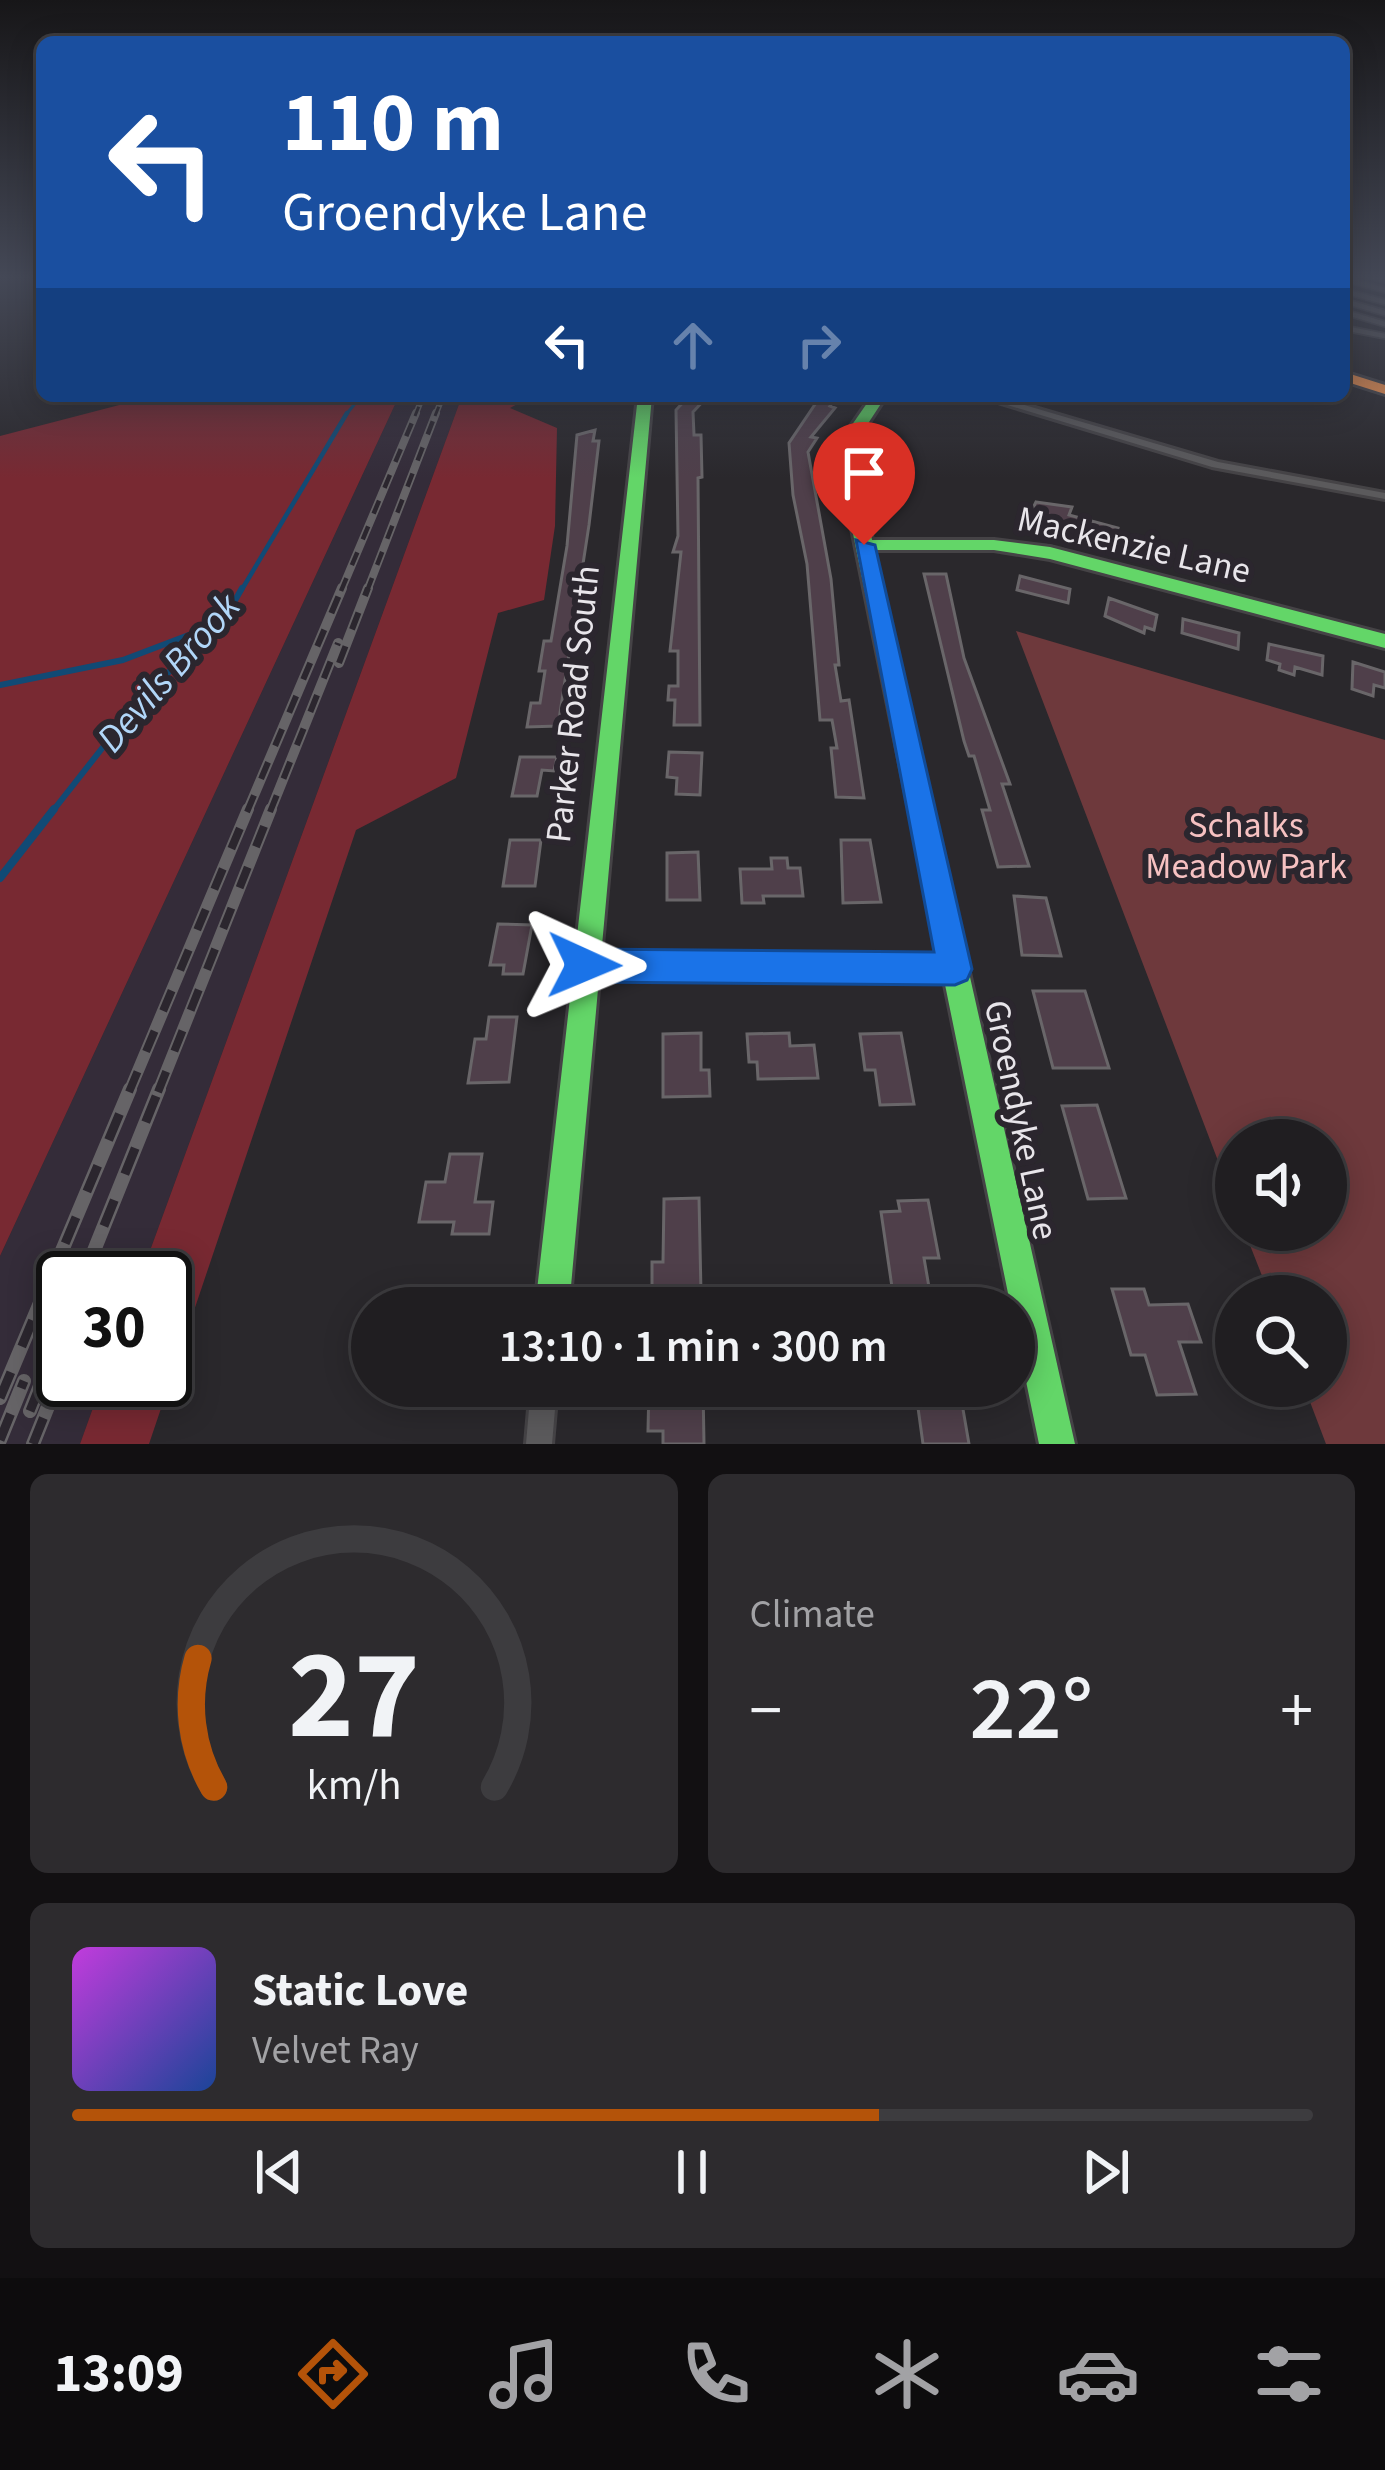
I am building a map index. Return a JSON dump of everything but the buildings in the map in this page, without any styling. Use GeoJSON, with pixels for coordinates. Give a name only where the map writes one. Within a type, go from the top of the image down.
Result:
{"type":"FeatureCollection","features":[{"type":"Feature","properties":{"kind":"street"},"geometry":{"type":"LineString","coordinates":[[1350,378],[1385,390]]}},
{"type":"Feature","properties":{"kind":"street","name":"Parker Road South"},"geometry":{"type":"LineString","coordinates":[[554,1287],[643,402]]}},
{"type":"Feature","properties":{"kind":"street","name":"Groendyke Lane"},"geometry":{"type":"LineString","coordinates":[[875,402],[847,445],[864,545],[1057,1444]]}},
{"type":"Feature","properties":{"kind":"street"},"geometry":{"type":"LineString","coordinates":[[1003,402],[1216,465],[1385,496]]}},
{"type":"Feature","properties":{"kind":"street","name":"Mackenzie Lane"},"geometry":{"type":"LineString","coordinates":[[864,545],[1024,549],[1385,641]]}},
{"type":"Feature","properties":{"kind":"street"},"geometry":{"type":"LineString","coordinates":[[584,965],[955,969]]}},
{"type":"Feature","properties":{"kind":"street"},"geometry":{"type":"LineString","coordinates":[[539,1444],[542,1407]]}},
{"type":"Feature","properties":{"kind":"shaded area"},"geometry":{"type":"Polygon","coordinates":[[[131,402],[396,402],[0,1256],[0,436],[131,402]]]}},
{"type":"Feature","properties":{"kind":"shaded area"},"geometry":{"type":"Polygon","coordinates":[[[396,402],[460,402],[150,1251],[36,1251],[36,1407],[93,1407],[80,1444],[0,1444],[0,1256],[396,402]]]}},
{"type":"Feature","properties":{"kind":"shaded area"},"geometry":{"type":"Polygon","coordinates":[[[460,402],[521,402],[510,408],[557,428],[555,526],[544,600],[498,613],[456,778],[356,830],[192,1316],[192,1251],[150,1251],[460,402]]]}},
{"type":"Feature","properties":{"kind":"shaded area"},"geometry":{"type":"Polygon","coordinates":[[[93,1407],[161,1407],[149,1444],[80,1444],[93,1407]]]}},
{"type":"Feature","properties":{"kind":"green space","name":"Schalks Meadow Park"},"geometry":{"type":"Polygon","coordinates":[[[1016,631],[1385,740],[1385,1444],[1326,1444],[1312,1407],[1347,1407],[1347,1275],[1262,1275],[1252,1251],[1347,1251],[1347,1119],[1215,1119],[1215,1153],[1016,631]]]}},
{"type":"Feature","properties":{"kind":"waterway","name":"Devils Brook"},"geometry":{"type":"LineString","coordinates":[[346,415],[356,402]]}},
{"type":"Feature","properties":{"kind":"waterway","name":"Devils Brook"},"geometry":{"type":"LineString","coordinates":[[241,591],[346,415]]}},
{"type":"Feature","properties":{"kind":"waterway","name":"Devils Brook"},"geometry":{"type":"LineString","coordinates":[[52,812],[144,695],[223,622],[242,588]]}},
{"type":"Feature","properties":{"kind":"waterway"},"geometry":{"type":"LineString","coordinates":[[0,685],[123,660],[215,625]]}},
{"type":"Feature","properties":{"kind":"waterway","name":"Devils Brook"},"geometry":{"type":"LineString","coordinates":[[0,878],[54,809]]}},
{"type":"Feature","properties":{"kind":"railway"},"geometry":{"type":"LineString","coordinates":[[415,416],[421,402]]}},
{"type":"Feature","properties":{"kind":"railway"},"geometry":{"type":"LineString","coordinates":[[435,416],[441,402]]}},
{"type":"Feature","properties":{"kind":"railway"},"geometry":{"type":"LineString","coordinates":[[341,591],[416,413]]}},
{"type":"Feature","properties":{"kind":"railway"},"geometry":{"type":"LineString","coordinates":[[367,591],[436,413]]}},
{"type":"Feature","properties":{"kind":"railway"},"geometry":{"type":"LineString","coordinates":[[247,812],[342,588]]}},
{"type":"Feature","properties":{"kind":"railway"},"geometry":{"type":"LineString","coordinates":[[339,663],[368,588]]}},
{"type":"Feature","properties":{"kind":"railway"},"geometry":{"type":"LineString","coordinates":[[270,812],[338,643]]}},
{"type":"Feature","properties":{"kind":"railway"},"geometry":{"type":"LineString","coordinates":[[129,1092],[248,809]]}},
{"type":"Feature","properties":{"kind":"railway"},"geometry":{"type":"LineString","coordinates":[[158,1092],[271,809]]}},
{"type":"Feature","properties":{"kind":"railway"},"geometry":{"type":"LineString","coordinates":[[0,1398],[130,1089]]}},
{"type":"Feature","properties":{"kind":"railway"},"geometry":{"type":"LineString","coordinates":[[94,1251],[159,1089]]}},
{"type":"Feature","properties":{"kind":"railway"},"geometry":{"type":"LineString","coordinates":[[0,1440],[24,1381]]}},
{"type":"Feature","properties":{"kind":"railway"},"geometry":{"type":"LineString","coordinates":[[30,1411],[36,1396]]}},
{"type":"Feature","properties":{"kind":"railway"},"geometry":{"type":"LineString","coordinates":[[33,1444],[48,1407]]}},
{"type":"Feature","properties":{"kind":"traffic: fast"},"geometry":{"type":"LineString","coordinates":[[554,1287],[644,402]]}},
{"type":"Feature","properties":{"kind":"traffic: fast"},"geometry":{"type":"LineString","coordinates":[[875,402],[846,445],[847,465],[1057,1444]]}},
{"type":"Feature","properties":{"kind":"traffic: fast"},"geometry":{"type":"LineString","coordinates":[[864,545],[994,545],[1050,553],[1385,641]]}},
{"type":"Feature","properties":{"kind":"traffic: slow"},"geometry":{"type":"LineString","coordinates":[[1350,378],[1385,390]]}},
{"type":"Feature","properties":{"kind":"route"},"geometry":{"type":"LineString","coordinates":[[584,965],[955,969],[864,545]]}}]}
